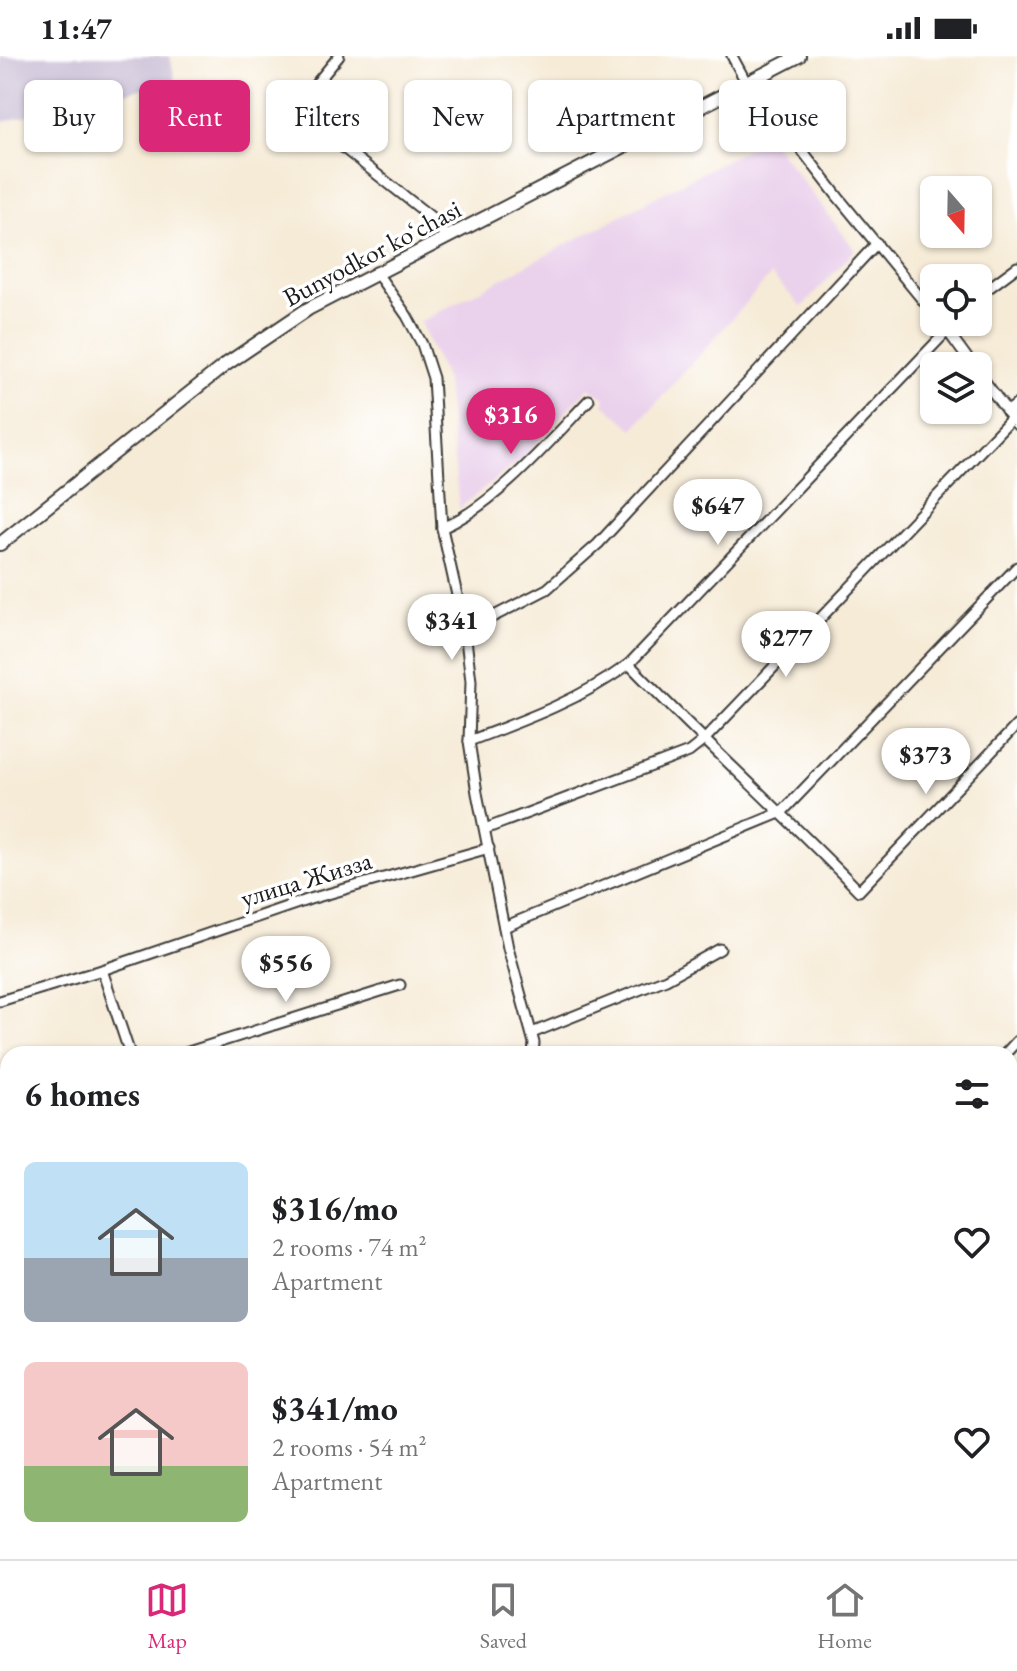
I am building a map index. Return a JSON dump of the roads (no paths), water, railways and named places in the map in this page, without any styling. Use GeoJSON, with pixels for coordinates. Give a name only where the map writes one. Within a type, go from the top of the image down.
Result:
{"type":"FeatureCollection","features":[{"type":"Feature","properties":{"kind":"main road","name":"Bunyodkor koʻchasi"},"geometry":{"type":"LineString","coordinates":[[754,80],[799,56]]}},
{"type":"Feature","properties":{"kind":"main road","name":"Bunyodkor koʻchasi"},"geometry":{"type":"LineString","coordinates":[[0,544],[225,365],[308,309],[719,98]]}},
{"type":"Feature","properties":{"kind":"street"},"geometry":{"type":"LineString","coordinates":[[339,56],[302,101],[327,135],[431,217],[447,238]]}},
{"type":"Feature","properties":{"kind":"street"},"geometry":{"type":"LineString","coordinates":[[732,56],[745,80]]}},
{"type":"Feature","properties":{"kind":"street"},"geometry":{"type":"LineString","coordinates":[[804,152],[920,297]]}},
{"type":"Feature","properties":{"kind":"street"},"geometry":{"type":"LineString","coordinates":[[465,631],[547,589],[598,544],[877,243]]}},
{"type":"Feature","properties":{"kind":"street"},"geometry":{"type":"LineString","coordinates":[[992,286],[1017,267]]}},
{"type":"Feature","properties":{"kind":"street"},"geometry":{"type":"LineString","coordinates":[[376,272],[407,316],[422,344],[433,378],[442,528],[465,631],[471,681],[469,741],[504,927],[532,1033],[533,1046]]}},
{"type":"Feature","properties":{"kind":"street"},"geometry":{"type":"LineString","coordinates":[[469,741],[552,709],[611,678],[629,664],[932,336]]}},
{"type":"Feature","properties":{"kind":"street"},"geometry":{"type":"LineString","coordinates":[[992,391],[1012,418]]}},
{"type":"Feature","properties":{"kind":"street"},"geometry":{"type":"LineString","coordinates":[[442,528],[460,520],[520,471],[589,400]]}},
{"type":"Feature","properties":{"kind":"street"},"geometry":{"type":"LineString","coordinates":[[485,829],[689,752],[703,741],[1012,418],[1017,404]]}},
{"type":"Feature","properties":{"kind":"street"},"geometry":{"type":"LineString","coordinates":[[504,927],[782,812],[1017,567]]}},
{"type":"Feature","properties":{"kind":"street"},"geometry":{"type":"LineString","coordinates":[[629,664],[703,741],[782,812],[859,891],[1017,725]]}},
{"type":"Feature","properties":{"kind":"street","name":"улица Жизза"},"geometry":{"type":"LineString","coordinates":[[0,1001],[102,970],[310,899],[489,848]]}},
{"type":"Feature","properties":{"kind":"street"},"geometry":{"type":"LineString","coordinates":[[532,1033],[666,979],[720,949]]}},
{"type":"Feature","properties":{"kind":"street"},"geometry":{"type":"LineString","coordinates":[[102,970],[127,1046]]}},
{"type":"Feature","properties":{"kind":"street"},"geometry":{"type":"LineString","coordinates":[[207,1046],[400,985]]}}]}
